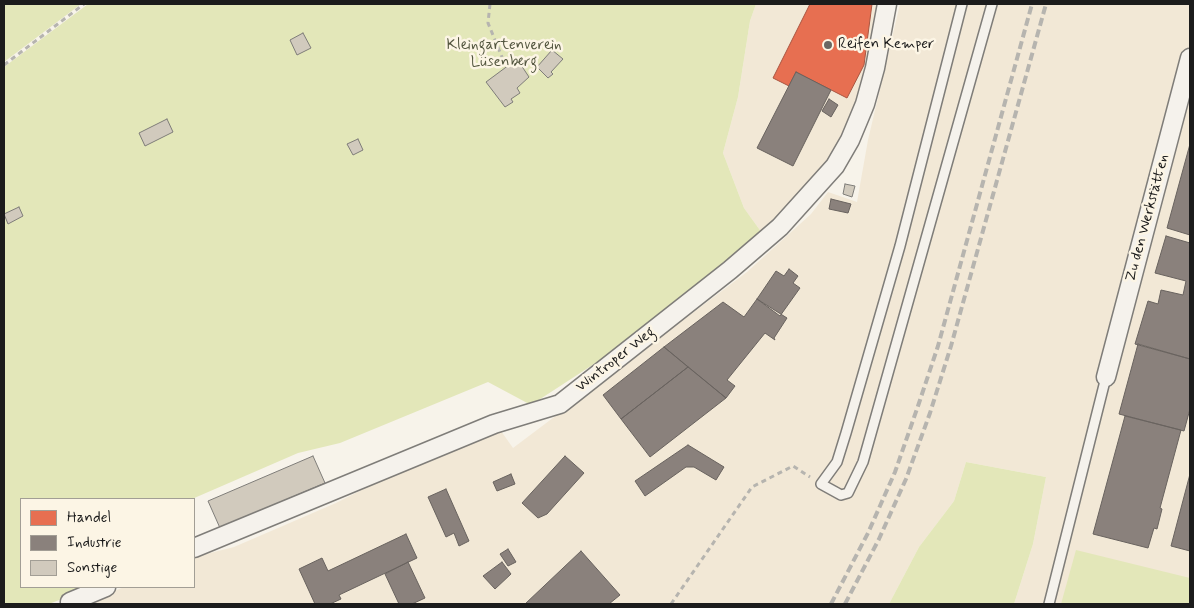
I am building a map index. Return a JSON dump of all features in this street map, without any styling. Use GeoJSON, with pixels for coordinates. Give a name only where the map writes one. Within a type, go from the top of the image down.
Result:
{"type":"FeatureCollection","features":[{"type":"Feature","properties":{"kind":"street","name":"Wintroper Weg"},"geometry":{"type":"LineString","coordinates":[[195,548],[494,424],[560,404],[730,270],[780,227],[834,166],[850,140],[865,104],[875,68],[887,4]]}},
{"type":"Feature","properties":{"kind":"street","name":"Zu den Werkstätten"},"geometry":{"type":"LineString","coordinates":[[1106,377],[1190,58]]}},
{"type":"Feature","properties":{"kind":"street"},"geometry":{"type":"LineString","coordinates":[[70,602],[104,588]]}},
{"type":"Feature","properties":{"kind":"lane"},"geometry":{"type":"LineString","coordinates":[[962,4],[900,246],[846,433],[836,462],[821,484],[841,495],[848,493],[863,462],[992,4]]}},
{"type":"Feature","properties":{"kind":"lane"},"geometry":{"type":"LineString","coordinates":[[1049,604],[1106,377]]}},
{"type":"Feature","properties":{"kind":"path"},"geometry":{"type":"LineString","coordinates":[[4,65],[84,4]]}},
{"type":"Feature","properties":{"kind":"path"},"geometry":{"type":"LineString","coordinates":[[490,4],[488,23],[502,57]]}},
{"type":"Feature","properties":{"kind":"path"},"geometry":{"type":"LineString","coordinates":[[670,604],[752,487],[793,466],[821,484]]}},
{"type":"Feature","properties":{"kind":"shaded area"},"geometry":{"type":"Polygon","coordinates":[[[756,4],[879,4],[867,81],[846,129],[823,168],[762,233],[744,208],[723,153],[738,97],[750,21],[756,4]]]}},
{"type":"Feature","properties":{"kind":"shaded area"},"geometry":{"type":"Polygon","coordinates":[[[900,4],[1190,4],[1190,604],[1014,604],[1033,544],[1046,477],[966,462],[954,501],[919,547],[889,604],[84,604],[122,588],[195,588],[195,557],[234,547],[336,503],[415,463],[501,431],[513,448],[747,272],[811,214],[828,192],[857,202],[868,140],[900,4]]]}},
{"type":"Feature","properties":{"kind":"green space"},"geometry":{"type":"Polygon","coordinates":[[[4,4],[81,4],[4,62],[4,4]]]}},
{"type":"Feature","properties":{"kind":"green space","name":"Kleingartenverein Lüsenberg"},"geometry":{"type":"Polygon","coordinates":[[[88,4],[756,4],[750,21],[738,97],[723,153],[744,208],[762,233],[637,336],[531,405],[488,382],[340,443],[298,453],[194,498],[20,498],[20,588],[89,588],[49,604],[4,604],[4,67],[88,4]]]}},
{"type":"Feature","properties":{"kind":"green space"},"geometry":{"type":"Polygon","coordinates":[[[966,462],[1046,477],[1033,544],[1014,604],[889,604],[919,547],[954,501],[966,462]]]}},
{"type":"Feature","properties":{"kind":"green space"},"geometry":{"type":"Polygon","coordinates":[[[1076,550],[1190,578],[1190,604],[1061,604],[1076,550]]]}},
{"type":"Feature","properties":{"kind":"building: Handel","name":"Reifen Kemper"},"geometry":{"type":"Polygon","coordinates":[[[810,4],[872,4],[864,65],[847,98],[796,72],[789,86],[773,78],[810,4]]]}},
{"type":"Feature","properties":{"kind":"building: Industrie"},"geometry":{"type":"Polygon","coordinates":[[[796,72],[831,90],[793,166],[757,148],[796,72]]]}},
{"type":"Feature","properties":{"kind":"building: Industrie"},"geometry":{"type":"Polygon","coordinates":[[[829,99],[838,105],[831,117],[822,111],[829,99]]]}},
{"type":"Feature","properties":{"kind":"building: Industrie"},"geometry":{"type":"Polygon","coordinates":[[[1190,144],[1190,235],[1167,228],[1190,144]]]}},
{"type":"Feature","properties":{"kind":"building: Industrie"},"geometry":{"type":"Polygon","coordinates":[[[831,199],[851,204],[848,213],[829,209],[831,199]]]}},
{"type":"Feature","properties":{"kind":"building: Industrie"},"geometry":{"type":"Polygon","coordinates":[[[1166,236],[1190,243],[1190,359],[1135,344],[1148,301],[1158,304],[1161,290],[1183,295],[1186,281],[1155,273],[1166,236]]]}},
{"type":"Feature","properties":{"kind":"building: Industrie"},"geometry":{"type":"Polygon","coordinates":[[[789,269],[798,276],[793,283],[800,288],[780,316],[757,299],[776,271],[784,276],[789,269]]]}},
{"type":"Feature","properties":{"kind":"building: Industrie"},"geometry":{"type":"Polygon","coordinates":[[[757,299],[787,318],[774,338],[775,340],[765,333],[727,380],[735,386],[726,398],[664,347],[723,302],[744,317],[757,299]]]}},
{"type":"Feature","properties":{"kind":"building: Industrie"},"geometry":{"type":"Polygon","coordinates":[[[1138,344],[1190,359],[1190,409],[1184,431],[1119,414],[1138,344]]]}},
{"type":"Feature","properties":{"kind":"building: Industrie"},"geometry":{"type":"Polygon","coordinates":[[[664,347],[688,367],[621,419],[603,395],[664,347]]]}},
{"type":"Feature","properties":{"kind":"building: Industrie"},"geometry":{"type":"Polygon","coordinates":[[[688,367],[726,398],[650,457],[621,419],[688,367]]]}},
{"type":"Feature","properties":{"kind":"building: Industrie"},"geometry":{"type":"Polygon","coordinates":[[[1125,416],[1181,430],[1160,508],[1162,509],[1157,529],[1154,528],[1148,548],[1093,534],[1125,416]]]}},
{"type":"Feature","properties":{"kind":"building: Industrie"},"geometry":{"type":"Polygon","coordinates":[[[688,445],[724,467],[716,480],[694,467],[686,467],[645,496],[635,481],[688,445]]]}},
{"type":"Feature","properties":{"kind":"building: Industrie"},"geometry":{"type":"Polygon","coordinates":[[[565,456],[584,473],[547,514],[538,518],[522,503],[565,456]]]}},
{"type":"Feature","properties":{"kind":"building: Industrie"},"geometry":{"type":"Polygon","coordinates":[[[511,474],[515,484],[497,491],[493,482],[511,474]]]}},
{"type":"Feature","properties":{"kind":"building: Industrie"},"geometry":{"type":"Polygon","coordinates":[[[1190,474],[1190,551],[1171,546],[1190,474]]]}},
{"type":"Feature","properties":{"kind":"building: Industrie"},"geometry":{"type":"Polygon","coordinates":[[[446,489],[469,541],[459,546],[454,533],[446,537],[428,497],[446,489]]]}},
{"type":"Feature","properties":{"kind":"building: Industrie"},"geometry":{"type":"Polygon","coordinates":[[[406,534],[417,558],[339,595],[341,599],[330,604],[315,604],[299,569],[322,558],[328,571],[406,534]]]}},
{"type":"Feature","properties":{"kind":"building: Industrie"},"geometry":{"type":"Polygon","coordinates":[[[508,549],[516,562],[508,566],[500,554],[508,549]]]}},
{"type":"Feature","properties":{"kind":"building: Industrie"},"geometry":{"type":"Polygon","coordinates":[[[581,551],[620,595],[609,604],[525,604],[581,551]]]}},
{"type":"Feature","properties":{"kind":"building: Industrie"},"geometry":{"type":"Polygon","coordinates":[[[408,562],[425,598],[412,604],[399,604],[385,574],[408,562]]]}},
{"type":"Feature","properties":{"kind":"building: Industrie"},"geometry":{"type":"Polygon","coordinates":[[[502,562],[511,574],[495,589],[483,576],[502,562]]]}},
{"type":"Feature","properties":{"kind":"building: Sonstige"},"geometry":{"type":"Polygon","coordinates":[[[303,33],[311,48],[297,55],[290,40],[303,33]]]}},
{"type":"Feature","properties":{"kind":"building: Sonstige"},"geometry":{"type":"Polygon","coordinates":[[[552,50],[563,59],[548,78],[537,67],[552,50]]]}},
{"type":"Feature","properties":{"kind":"building: Sonstige"},"geometry":{"type":"Polygon","coordinates":[[[517,59],[529,77],[517,88],[520,93],[511,99],[513,102],[505,107],[486,82],[517,59]]]}},
{"type":"Feature","properties":{"kind":"building: Sonstige"},"geometry":{"type":"Polygon","coordinates":[[[167,119],[173,132],[145,146],[139,133],[167,119]]]}},
{"type":"Feature","properties":{"kind":"building: Sonstige"},"geometry":{"type":"Polygon","coordinates":[[[358,139],[363,150],[353,155],[347,144],[358,139]]]}},
{"type":"Feature","properties":{"kind":"building: Sonstige"},"geometry":{"type":"Polygon","coordinates":[[[845,184],[855,186],[852,197],[843,194],[845,184]]]}},
{"type":"Feature","properties":{"kind":"building: Sonstige"},"geometry":{"type":"Polygon","coordinates":[[[19,207],[23,216],[8,224],[4,214],[19,207]]]}},
{"type":"Feature","properties":{"kind":"building: Sonstige"},"geometry":{"type":"Polygon","coordinates":[[[313,456],[325,483],[220,528],[208,501],[313,456]]]}},
{"type":"Feature","properties":{"kind":"railway"},"geometry":{"type":"LineString","coordinates":[[831,604],[868,533],[895,472],[918,406],[938,346],[1032,4]]}},
{"type":"Feature","properties":{"kind":"railway"},"geometry":{"type":"LineString","coordinates":[[845,604],[879,539],[906,479],[930,413],[951,346],[1046,4]]}},
{"type":"Feature","properties":{"kind":"place","name":"Reifen Kemper"},"geometry":{"type":"Point","coordinates":[828,45]}}]}
